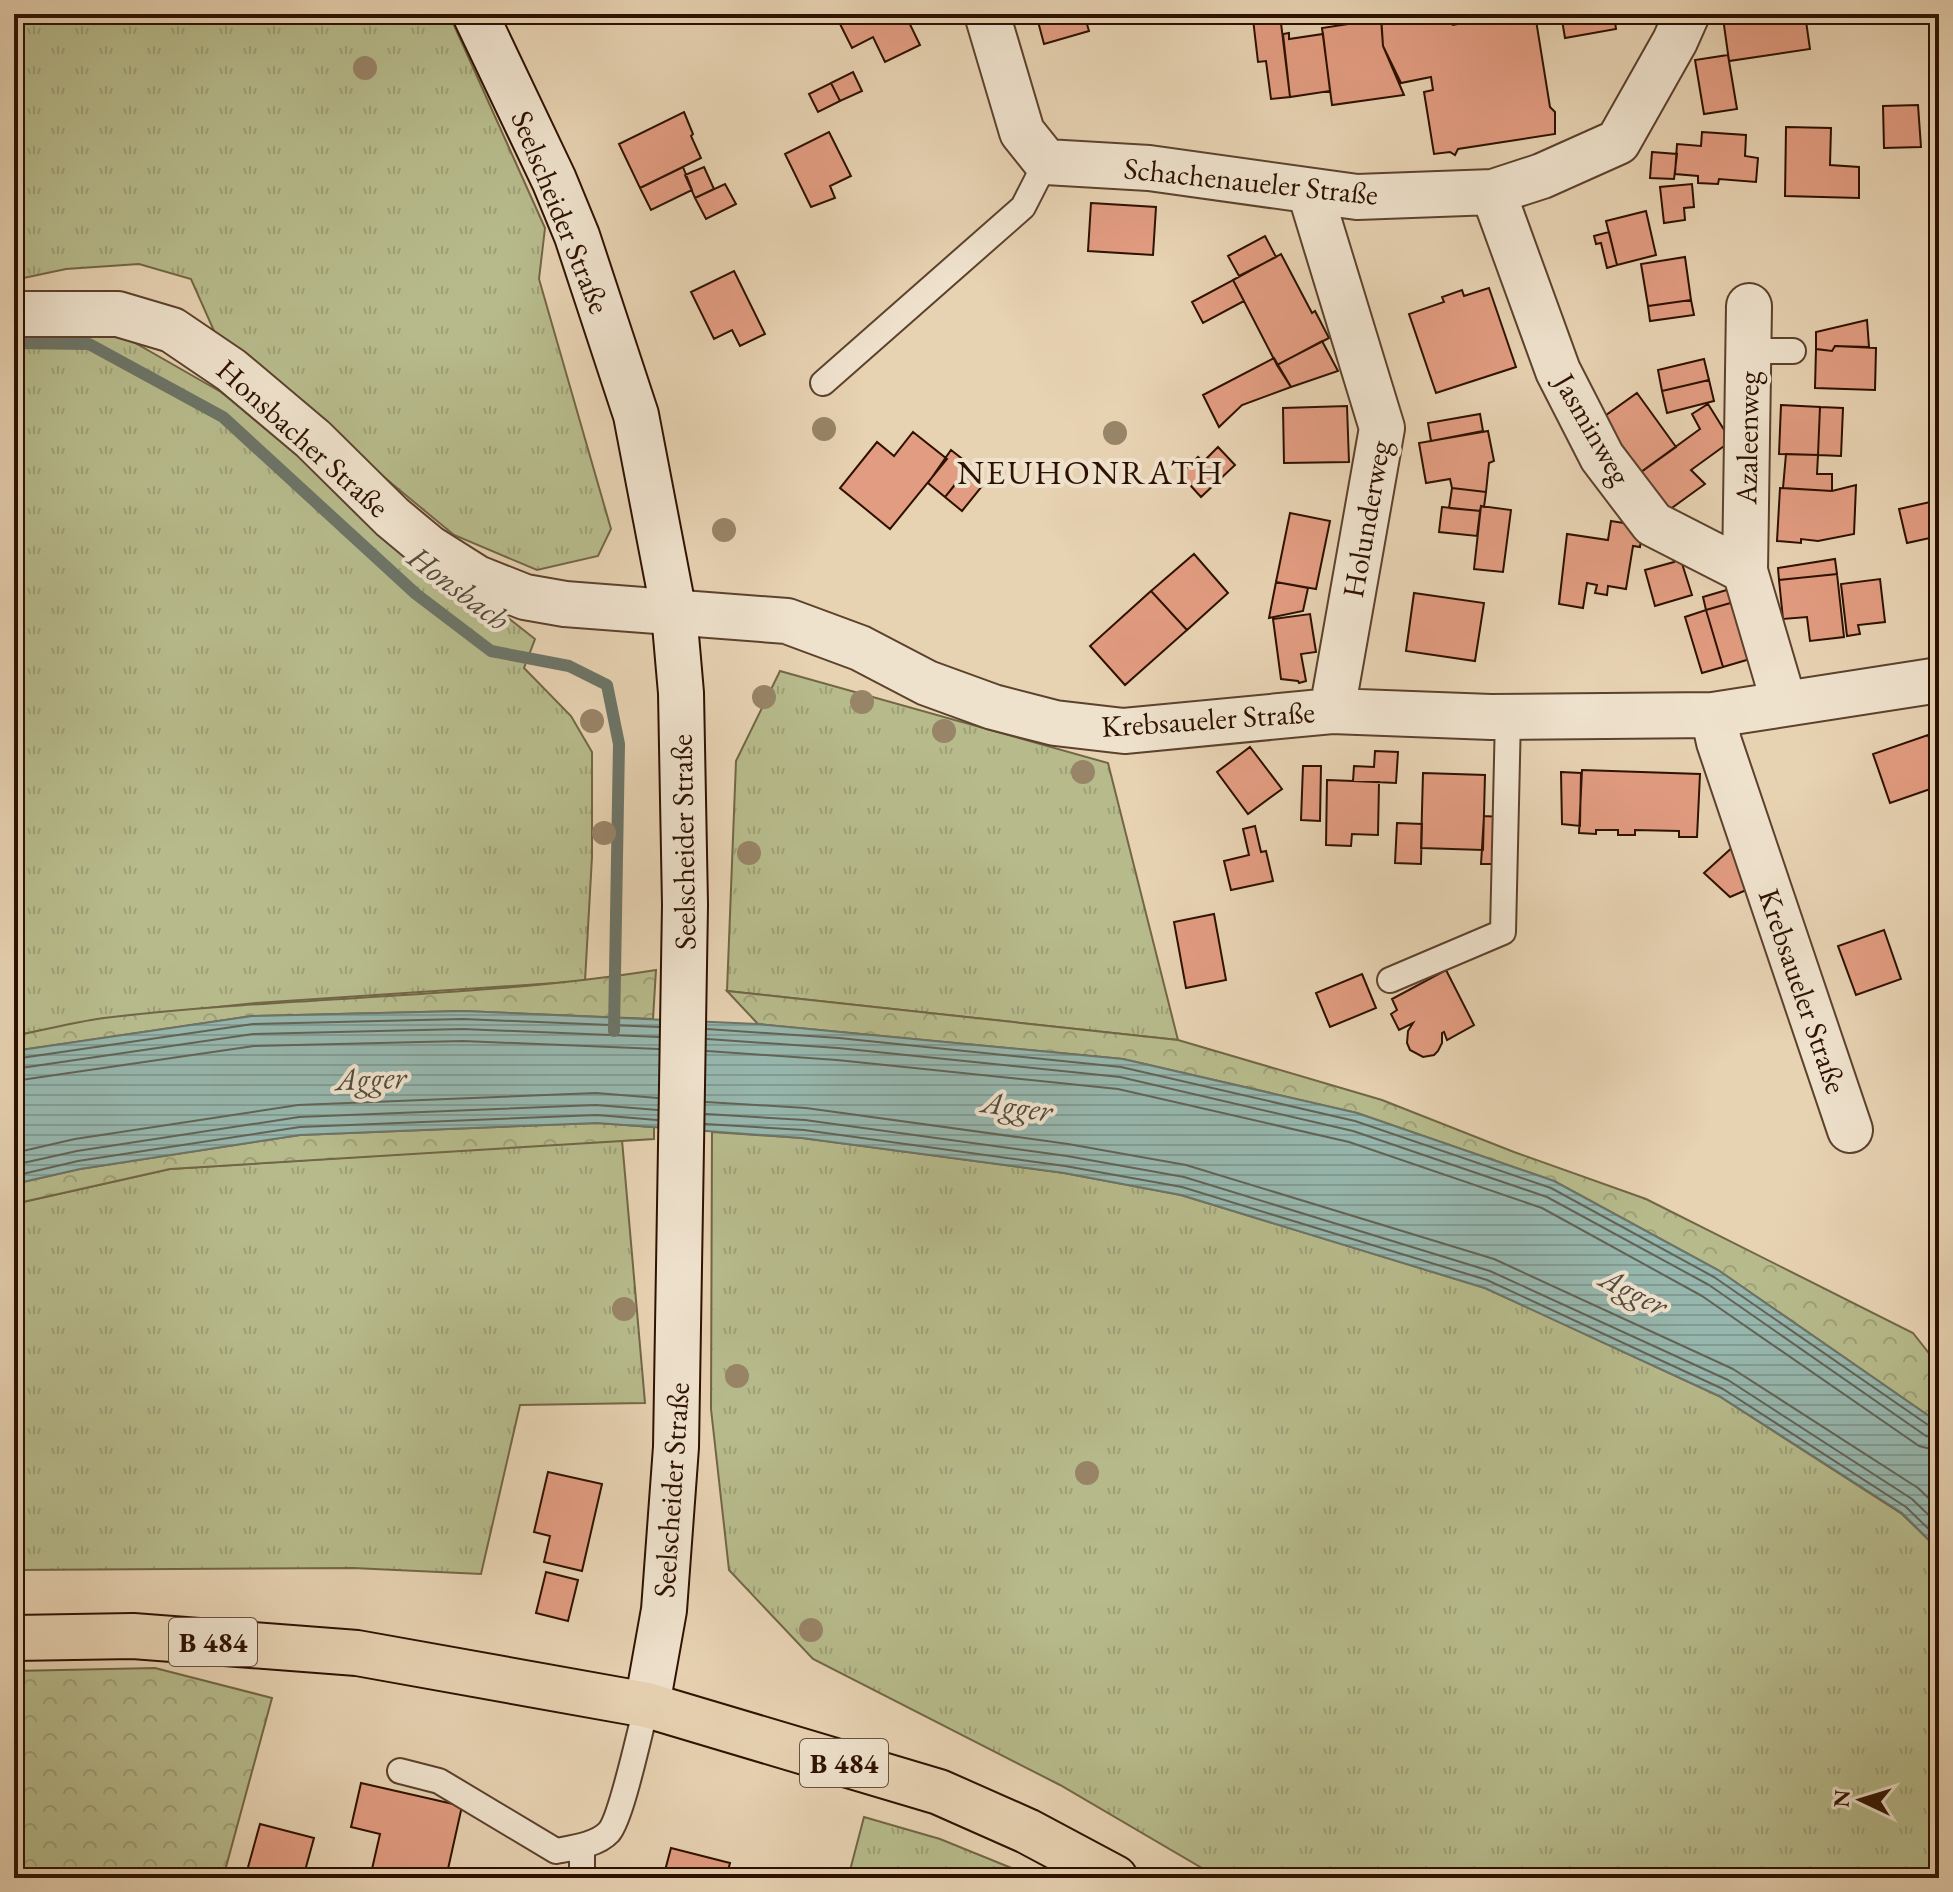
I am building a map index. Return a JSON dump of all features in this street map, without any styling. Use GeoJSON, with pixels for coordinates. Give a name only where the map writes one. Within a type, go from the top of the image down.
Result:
{"type":"FeatureCollection","features":[{"type":"Feature","properties":{"kind":"main road","name":"B 484"},"geometry":{"type":"LineString","coordinates":[[14,1638],[133,1636],[357,1653],[647,1705],[939,1792],[1027,1831],[1115,1878]]}},
{"type":"Feature","properties":{"kind":"street","name":"Seelscheider Straße"},"geometry":{"type":"LineString","coordinates":[[475,14],[554,180],[577,236],[636,415],[674,613],[681,693],[685,905],[682,1221],[676,1447],[664,1610],[647,1705]]}},
{"type":"Feature","properties":{"kind":"street"},"geometry":{"type":"LineString","coordinates":[[987,14],[1022,132],[1046,162]]}},
{"type":"Feature","properties":{"kind":"street","name":"Schachenaueler Straße"},"geometry":{"type":"LineString","coordinates":[[1046,162],[1149,168],[1357,197],[1493,192],[1542,176],[1618,142],[1687,14]]}},
{"type":"Feature","properties":{"kind":"street","name":"Holunderweg"},"geometry":{"type":"LineString","coordinates":[[1310,192],[1382,428],[1332,711]]}},
{"type":"Feature","properties":{"kind":"street","name":"Jasminweg"},"geometry":{"type":"LineString","coordinates":[[1493,192],[1558,371],[1602,457],[1653,524],[1745,571]]}},
{"type":"Feature","properties":{"kind":"street","name":"Azaleenweg"},"geometry":{"type":"LineString","coordinates":[[1745,571],[1749,306]]}},
{"type":"Feature","properties":{"kind":"street","name":"Honsbacher Straße"},"geometry":{"type":"LineString","coordinates":[[14,314],[118,314],[172,330],[231,370],[313,439],[392,517],[428,547],[477,578],[539,600],[674,613]]}},
{"type":"Feature","properties":{"kind":"street"},"geometry":{"type":"LineString","coordinates":[[1745,571],[1784,703]]}},
{"type":"Feature","properties":{"kind":"street","name":"Krebsaueler Straße"},"geometry":{"type":"LineString","coordinates":[[674,613],[787,621],[860,648],[927,683],[993,707],[1055,723],[1124,731],[1332,711],[1508,717],[1713,715],[1939,680]]}},
{"type":"Feature","properties":{"kind":"street","name":"Krebsaueler Straße"},"geometry":{"type":"LineString","coordinates":[[1713,715],[1719,742],[1850,1130]]}},
{"type":"Feature","properties":{"kind":"lane"},"geometry":{"type":"LineString","coordinates":[[823,383],[1023,207],[1046,162]]}},
{"type":"Feature","properties":{"kind":"lane"},"geometry":{"type":"LineString","coordinates":[[1748,351],[1793,351]]}},
{"type":"Feature","properties":{"kind":"lane"},"geometry":{"type":"LineString","coordinates":[[1390,980],[1503,932],[1508,717]]}},
{"type":"Feature","properties":{"kind":"lane"},"geometry":{"type":"LineString","coordinates":[[400,1771],[439,1781],[556,1851],[582,1846],[609,1832],[620,1806],[647,1705]]}},
{"type":"Feature","properties":{"kind":"lane"},"geometry":{"type":"LineString","coordinates":[[582,1846],[582,1878]]}},
{"type":"Feature","properties":{"kind":"green space"},"geometry":{"type":"Polygon","coordinates":[[[14,14],[449,14],[545,228],[539,279],[611,529],[598,556],[537,570],[454,535],[218,340],[191,279],[139,264],[66,269],[14,280],[14,14]]]}},
{"type":"Feature","properties":{"kind":"green space"},"geometry":{"type":"Polygon","coordinates":[[[14,325],[109,328],[221,392],[535,639],[524,668],[571,716],[592,752],[592,857],[585,981],[256,1003],[101,1019],[14,1036],[14,325]]]}},
{"type":"Feature","properties":{"kind":"green space"},"geometry":{"type":"Polygon","coordinates":[[[780,671],[1108,763],[1178,1040],[727,991],[736,761],[780,671]]]}},
{"type":"Feature","properties":{"kind":"green space"},"geometry":{"type":"Polygon","coordinates":[[[656,970],[653,1019],[463,1011],[252,1016],[14,1051],[14,1036],[104,1018],[242,1005],[519,987],[656,970]]]}},
{"type":"Feature","properties":{"kind":"green space"},"geometry":{"type":"Polygon","coordinates":[[[727,991],[1178,1040],[1382,1100],[1646,1199],[1913,1333],[1939,1366],[1939,1423],[1718,1270],[1554,1181],[1357,1113],[1123,1059],[758,1024],[727,991]]]}},
{"type":"Feature","properties":{"kind":"green space"},"geometry":{"type":"Polygon","coordinates":[[[597,1123],[654,1127],[654,1139],[170,1169],[14,1204],[14,1184],[80,1169],[300,1135],[597,1123]]]}},
{"type":"Feature","properties":{"kind":"green space"},"geometry":{"type":"Polygon","coordinates":[[[712,1132],[802,1138],[1064,1173],[1181,1195],[1485,1288],[1719,1396],[1902,1514],[1939,1550],[1939,1878],[1219,1878],[1060,1785],[813,1659],[729,1570],[711,1409],[712,1132]]]}},
{"type":"Feature","properties":{"kind":"green space"},"geometry":{"type":"Polygon","coordinates":[[[622,1140],[645,1403],[520,1405],[481,1574],[353,1568],[14,1570],[14,1204],[170,1169],[622,1140]]]}},
{"type":"Feature","properties":{"kind":"green space"},"geometry":{"type":"Polygon","coordinates":[[[155,1668],[272,1698],[223,1878],[14,1878],[14,1671],[155,1668]]]}},
{"type":"Feature","properties":{"kind":"green space"},"geometry":{"type":"Polygon","coordinates":[[[864,1817],[940,1839],[1036,1878],[848,1878],[864,1817]]]}},
{"type":"Feature","properties":{"kind":"water","name":"Agger"},"geometry":{"type":"Polygon","coordinates":[[[463,1011],[758,1024],[1123,1059],[1357,1113],[1554,1181],[1718,1270],[1939,1423],[1939,1550],[1902,1513],[1719,1396],[1485,1288],[1181,1195],[1064,1173],[802,1138],[597,1123],[300,1135],[80,1169],[14,1184],[14,1051],[252,1016],[463,1011]]]}},
{"type":"Feature","properties":{"kind":"building"},"geometry":{"type":"Polygon","coordinates":[[[835,14],[905,14],[920,45],[885,62],[873,37],[852,48],[835,14]]]}},
{"type":"Feature","properties":{"kind":"building"},"geometry":{"type":"Polygon","coordinates":[[[1036,14],[1084,14],[1089,31],[1044,44],[1036,14]]]}},
{"type":"Feature","properties":{"kind":"building"},"geometry":{"type":"Polygon","coordinates":[[[1381,14],[1436,14],[1437,20],[1444,19],[1453,25],[1510,14],[1535,14],[1550,107],[1555,112],[1555,134],[1458,149],[1455,155],[1450,152],[1434,154],[1424,92],[1433,90],[1431,77],[1401,83],[1383,46],[1381,14]]]}},
{"type":"Feature","properties":{"kind":"building"},"geometry":{"type":"Polygon","coordinates":[[[1561,14],[1614,14],[1616,29],[1565,38],[1561,14]]]}},
{"type":"Feature","properties":{"kind":"building"},"geometry":{"type":"Polygon","coordinates":[[[1752,14],[1805,14],[1810,49],[1729,61],[1723,18],[1752,14]]]}},
{"type":"Feature","properties":{"kind":"building"},"geometry":{"type":"Polygon","coordinates":[[[1280,15],[1290,97],[1271,99],[1266,61],[1258,62],[1253,19],[1280,15]]]}},
{"type":"Feature","properties":{"kind":"building"},"geometry":{"type":"Polygon","coordinates":[[[1381,19],[1383,46],[1404,95],[1332,105],[1322,28],[1381,19]]]}},
{"type":"Feature","properties":{"kind":"building"},"geometry":{"type":"Polygon","coordinates":[[[1289,33],[1289,39],[1323,34],[1330,91],[1290,97],[1283,34],[1289,33]]]}},
{"type":"Feature","properties":{"kind":"building"},"geometry":{"type":"Polygon","coordinates":[[[1728,55],[1737,109],[1704,114],[1695,60],[1728,55]]]}},
{"type":"Feature","properties":{"kind":"building"},"geometry":{"type":"Polygon","coordinates":[[[853,72],[862,91],[840,101],[831,83],[853,72]]]}},
{"type":"Feature","properties":{"kind":"building"},"geometry":{"type":"Polygon","coordinates":[[[831,83],[840,101],[818,112],[809,94],[831,83]]]}},
{"type":"Feature","properties":{"kind":"building"},"geometry":{"type":"Polygon","coordinates":[[[1918,105],[1921,147],[1884,148],[1883,106],[1918,105]]]}},
{"type":"Feature","properties":{"kind":"building"},"geometry":{"type":"Polygon","coordinates":[[[684,112],[701,158],[640,188],[619,144],[684,112]]]}},
{"type":"Feature","properties":{"kind":"building"},"geometry":{"type":"Polygon","coordinates":[[[1786,127],[1831,128],[1830,165],[1859,167],[1859,198],[1785,196],[1786,127]]]}},
{"type":"Feature","properties":{"kind":"building"},"geometry":{"type":"Polygon","coordinates":[[[829,132],[851,176],[830,186],[835,198],[811,207],[785,154],[829,132]]]}},
{"type":"Feature","properties":{"kind":"building"},"geometry":{"type":"Polygon","coordinates":[[[1702,132],[1746,135],[1745,156],[1758,158],[1756,182],[1719,179],[1718,184],[1698,183],[1698,176],[1675,174],[1677,144],[1701,146],[1702,132]]]}},
{"type":"Feature","properties":{"kind":"building"},"geometry":{"type":"Polygon","coordinates":[[[1652,152],[1677,154],[1674,179],[1650,178],[1652,152]]]}},
{"type":"Feature","properties":{"kind":"building"},"geometry":{"type":"Polygon","coordinates":[[[683,167],[692,190],[651,210],[640,188],[683,167]]]}},
{"type":"Feature","properties":{"kind":"building"},"geometry":{"type":"Polygon","coordinates":[[[704,167],[714,189],[695,198],[685,175],[704,167]]]}},
{"type":"Feature","properties":{"kind":"building"},"geometry":{"type":"Polygon","coordinates":[[[725,184],[736,204],[706,219],[695,198],[725,184]]]}},
{"type":"Feature","properties":{"kind":"building"},"geometry":{"type":"Polygon","coordinates":[[[1692,184],[1694,207],[1684,208],[1685,220],[1664,223],[1660,187],[1692,184]]]}},
{"type":"Feature","properties":{"kind":"building"},"geometry":{"type":"Polygon","coordinates":[[[1091,203],[1156,207],[1153,255],[1088,251],[1091,203]]]}},
{"type":"Feature","properties":{"kind":"building"},"geometry":{"type":"Polygon","coordinates":[[[1646,211],[1656,255],[1617,265],[1606,221],[1646,211]]]}},
{"type":"Feature","properties":{"kind":"building"},"geometry":{"type":"Polygon","coordinates":[[[1609,232],[1617,265],[1607,268],[1601,243],[1596,244],[1594,236],[1609,232]]]}},
{"type":"Feature","properties":{"kind":"building"},"geometry":{"type":"Polygon","coordinates":[[[1265,236],[1276,257],[1239,276],[1228,256],[1265,236]]]}},
{"type":"Feature","properties":{"kind":"building"},"geometry":{"type":"Polygon","coordinates":[[[1281,254],[1329,338],[1277,365],[1233,280],[1281,254]]]}},
{"type":"Feature","properties":{"kind":"building"},"geometry":{"type":"Polygon","coordinates":[[[1685,257],[1691,300],[1648,306],[1641,264],[1685,257]]]}},
{"type":"Feature","properties":{"kind":"building"},"geometry":{"type":"Polygon","coordinates":[[[734,271],[765,334],[740,346],[732,330],[714,339],[691,292],[734,271]]]}},
{"type":"Feature","properties":{"kind":"building"},"geometry":{"type":"Polygon","coordinates":[[[1233,280],[1244,301],[1203,323],[1192,302],[1233,280]]]}},
{"type":"Feature","properties":{"kind":"building"},"geometry":{"type":"Polygon","coordinates":[[[1489,288],[1516,367],[1436,393],[1409,314],[1444,302],[1442,297],[1462,290],[1464,296],[1489,288]]]}},
{"type":"Feature","properties":{"kind":"building"},"geometry":{"type":"Polygon","coordinates":[[[1691,300],[1694,315],[1650,321],[1648,306],[1691,300]]]}},
{"type":"Feature","properties":{"kind":"building"},"geometry":{"type":"Polygon","coordinates":[[[1867,320],[1869,347],[1835,346],[1832,351],[1816,349],[1816,332],[1867,320]]]}},
{"type":"Feature","properties":{"kind":"building"},"geometry":{"type":"Polygon","coordinates":[[[1322,341],[1338,371],[1291,387],[1277,365],[1322,341]]]}},
{"type":"Feature","properties":{"kind":"building"},"geometry":{"type":"Polygon","coordinates":[[[1835,346],[1876,348],[1875,390],[1815,388],[1816,349],[1832,351],[1835,346]]]}},
{"type":"Feature","properties":{"kind":"building"},"geometry":{"type":"Polygon","coordinates":[[[1274,358],[1291,387],[1242,405],[1219,427],[1203,395],[1274,358]]]}},
{"type":"Feature","properties":{"kind":"building"},"geometry":{"type":"Polygon","coordinates":[[[1704,359],[1709,380],[1662,391],[1658,370],[1704,359]]]}},
{"type":"Feature","properties":{"kind":"building"},"geometry":{"type":"Polygon","coordinates":[[[1709,380],[1714,401],[1667,413],[1662,391],[1709,380]]]}},
{"type":"Feature","properties":{"kind":"building"},"geometry":{"type":"Polygon","coordinates":[[[1637,393],[1676,447],[1641,472],[1602,418],[1637,393]]]}},
{"type":"Feature","properties":{"kind":"building"},"geometry":{"type":"Polygon","coordinates":[[[1708,404],[1731,441],[1691,470],[1705,484],[1669,510],[1641,472],[1700,429],[1692,414],[1708,404]]]}},
{"type":"Feature","properties":{"kind":"building"},"geometry":{"type":"Polygon","coordinates":[[[1781,405],[1820,407],[1818,455],[1779,454],[1781,405]]]}},
{"type":"Feature","properties":{"kind":"building"},"geometry":{"type":"Polygon","coordinates":[[[1347,406],[1349,462],[1284,463],[1283,408],[1347,406]]]}},
{"type":"Feature","properties":{"kind":"building"},"geometry":{"type":"Polygon","coordinates":[[[1820,407],[1843,408],[1841,456],[1818,455],[1820,407]]]}},
{"type":"Feature","properties":{"kind":"building"},"geometry":{"type":"Polygon","coordinates":[[[1480,414],[1483,431],[1431,441],[1428,423],[1480,414]]]}},
{"type":"Feature","properties":{"kind":"building"},"geometry":{"type":"Polygon","coordinates":[[[1488,431],[1494,461],[1489,463],[1486,492],[1452,488],[1450,479],[1426,483],[1419,443],[1488,431]]]}},
{"type":"Feature","properties":{"kind":"building"},"geometry":{"type":"Polygon","coordinates":[[[913,432],[947,459],[890,529],[840,488],[877,442],[894,456],[913,432]]]}},
{"type":"Feature","properties":{"kind":"building"},"geometry":{"type":"Polygon","coordinates":[[[1218,447],[1235,465],[1201,497],[1180,474],[1198,457],[1203,462],[1218,447]]]}},
{"type":"Feature","properties":{"kind":"building"},"geometry":{"type":"Polygon","coordinates":[[[951,450],[970,465],[945,497],[928,483],[951,450]]]}},
{"type":"Feature","properties":{"kind":"building"},"geometry":{"type":"Polygon","coordinates":[[[1786,454],[1818,455],[1817,474],[1832,474],[1832,491],[1783,488],[1786,454]]]}},
{"type":"Feature","properties":{"kind":"building"},"geometry":{"type":"Polygon","coordinates":[[[966,471],[983,485],[962,511],[945,497],[966,471]]]}},
{"type":"Feature","properties":{"kind":"building"},"geometry":{"type":"Polygon","coordinates":[[[1856,485],[1854,534],[1818,541],[1801,539],[1801,543],[1777,541],[1780,488],[1832,491],[1856,485]]]}},
{"type":"Feature","properties":{"kind":"building"},"geometry":{"type":"Polygon","coordinates":[[[1452,488],[1486,492],[1484,507],[1481,506],[1480,511],[1449,508],[1452,488]]]}},
{"type":"Feature","properties":{"kind":"building"},"geometry":{"type":"Polygon","coordinates":[[[1939,500],[1939,536],[1907,543],[1899,509],[1939,500]]]}},
{"type":"Feature","properties":{"kind":"building"},"geometry":{"type":"Polygon","coordinates":[[[1481,506],[1511,510],[1503,572],[1474,569],[1481,506]]]}},
{"type":"Feature","properties":{"kind":"building"},"geometry":{"type":"Polygon","coordinates":[[[1442,507],[1480,511],[1477,536],[1439,532],[1442,507]]]}},
{"type":"Feature","properties":{"kind":"building"},"geometry":{"type":"Polygon","coordinates":[[[1290,513],[1330,521],[1316,589],[1276,582],[1290,513]]]}},
{"type":"Feature","properties":{"kind":"building"},"geometry":{"type":"Polygon","coordinates":[[[1611,521],[1643,526],[1640,547],[1633,546],[1626,589],[1608,586],[1607,595],[1595,593],[1597,585],[1587,583],[1583,608],[1559,604],[1567,534],[1608,540],[1611,521]]]}},
{"type":"Feature","properties":{"kind":"building"},"geometry":{"type":"Polygon","coordinates":[[[1194,554],[1228,593],[1187,630],[1151,591],[1194,554]]]}},
{"type":"Feature","properties":{"kind":"building"},"geometry":{"type":"Polygon","coordinates":[[[1679,554],[1692,595],[1655,606],[1645,570],[1674,562],[1672,556],[1679,554]]]}},
{"type":"Feature","properties":{"kind":"building"},"geometry":{"type":"Polygon","coordinates":[[[1835,559],[1837,574],[1779,580],[1778,568],[1835,559]]]}},
{"type":"Feature","properties":{"kind":"building"},"geometry":{"type":"Polygon","coordinates":[[[1837,574],[1844,637],[1810,641],[1807,617],[1783,619],[1779,580],[1837,574]]]}},
{"type":"Feature","properties":{"kind":"building"},"geometry":{"type":"Polygon","coordinates":[[[1880,579],[1885,622],[1858,625],[1860,634],[1847,636],[1841,584],[1880,579]]]}},
{"type":"Feature","properties":{"kind":"building"},"geometry":{"type":"Polygon","coordinates":[[[1276,582],[1308,588],[1303,611],[1269,618],[1276,582]]]}},
{"type":"Feature","properties":{"kind":"building"},"geometry":{"type":"Polygon","coordinates":[[[1730,589],[1734,602],[1706,610],[1703,597],[1730,589]]]}},
{"type":"Feature","properties":{"kind":"building"},"geometry":{"type":"Polygon","coordinates":[[[1151,591],[1187,630],[1125,685],[1090,646],[1151,591]]]}},
{"type":"Feature","properties":{"kind":"building"},"geometry":{"type":"Polygon","coordinates":[[[1414,593],[1484,603],[1475,661],[1406,651],[1414,593]]]}},
{"type":"Feature","properties":{"kind":"building"},"geometry":{"type":"Polygon","coordinates":[[[1734,602],[1750,659],[1723,667],[1706,610],[1734,602]]]}},
{"type":"Feature","properties":{"kind":"building"},"geometry":{"type":"Polygon","coordinates":[[[1706,610],[1723,667],[1702,673],[1685,617],[1706,610]]]}},
{"type":"Feature","properties":{"kind":"building"},"geometry":{"type":"Polygon","coordinates":[[[1310,614],[1316,652],[1301,654],[1306,681],[1299,683],[1281,679],[1273,619],[1310,614]]]}},
{"type":"Feature","properties":{"kind":"building"},"geometry":{"type":"Polygon","coordinates":[[[1928,735],[1939,766],[1939,786],[1890,803],[1873,754],[1928,735]]]}},
{"type":"Feature","properties":{"kind":"building"},"geometry":{"type":"Polygon","coordinates":[[[1250,747],[1282,789],[1248,814],[1217,772],[1250,747]]]}},
{"type":"Feature","properties":{"kind":"building"},"geometry":{"type":"Polygon","coordinates":[[[1375,751],[1398,752],[1396,783],[1353,781],[1354,766],[1374,767],[1375,751]]]}},
{"type":"Feature","properties":{"kind":"building"},"geometry":{"type":"Polygon","coordinates":[[[1303,766],[1321,766],[1320,821],[1301,820],[1303,766]]]}},
{"type":"Feature","properties":{"kind":"building"},"geometry":{"type":"Polygon","coordinates":[[[1582,770],[1700,774],[1697,837],[1679,837],[1679,831],[1635,830],[1635,835],[1618,835],[1618,830],[1579,833],[1582,770]]]}},
{"type":"Feature","properties":{"kind":"building"},"geometry":{"type":"Polygon","coordinates":[[[1561,772],[1581,773],[1580,826],[1562,824],[1561,772]]]}},
{"type":"Feature","properties":{"kind":"building"},"geometry":{"type":"Polygon","coordinates":[[[1423,773],[1485,775],[1483,850],[1421,848],[1423,773]]]}},
{"type":"Feature","properties":{"kind":"building"},"geometry":{"type":"Polygon","coordinates":[[[1327,780],[1379,782],[1378,835],[1352,834],[1351,846],[1326,845],[1327,780]]]}},
{"type":"Feature","properties":{"kind":"building"},"geometry":{"type":"Polygon","coordinates":[[[1484,816],[1500,817],[1500,864],[1481,864],[1484,816]]]}},
{"type":"Feature","properties":{"kind":"building"},"geometry":{"type":"Polygon","coordinates":[[[1397,823],[1422,824],[1421,864],[1395,863],[1397,823]]]}},
{"type":"Feature","properties":{"kind":"building"},"geometry":{"type":"Polygon","coordinates":[[[1255,826],[1261,852],[1266,851],[1273,881],[1231,890],[1224,861],[1249,855],[1243,829],[1255,826]]]}},
{"type":"Feature","properties":{"kind":"building"},"geometry":{"type":"Polygon","coordinates":[[[1735,845],[1751,888],[1730,897],[1704,873],[1735,845]]]}},
{"type":"Feature","properties":{"kind":"building"},"geometry":{"type":"Polygon","coordinates":[[[1214,914],[1226,980],[1186,988],[1174,922],[1214,914]]]}},
{"type":"Feature","properties":{"kind":"building"},"geometry":{"type":"Polygon","coordinates":[[[1884,930],[1901,979],[1856,995],[1838,946],[1884,930]]]}},
{"type":"Feature","properties":{"kind":"building"},"geometry":{"type":"Polygon","coordinates":[[[1446,970],[1474,1025],[1447,1040],[1442,1033],[1438,1051],[1423,1057],[1410,1050],[1407,1043],[1408,1031],[1413,1023],[1399,1030],[1391,1014],[1397,1010],[1392,999],[1446,970]]]}},
{"type":"Feature","properties":{"kind":"building"},"geometry":{"type":"Polygon","coordinates":[[[1362,974],[1376,1008],[1330,1027],[1316,993],[1362,974]]]}},
{"type":"Feature","properties":{"kind":"building"},"geometry":{"type":"Polygon","coordinates":[[[548,1472],[602,1484],[582,1571],[544,1562],[550,1536],[534,1532],[548,1472]]]}},
{"type":"Feature","properties":{"kind":"building"},"geometry":{"type":"Polygon","coordinates":[[[546,1572],[578,1580],[568,1621],[536,1613],[546,1572]]]}},
{"type":"Feature","properties":{"kind":"building"},"geometry":{"type":"Polygon","coordinates":[[[361,1783],[462,1806],[446,1878],[410,1878],[372,1869],[380,1834],[351,1827],[361,1783]]]}},
{"type":"Feature","properties":{"kind":"building"},"geometry":{"type":"Polygon","coordinates":[[[260,1824],[314,1838],[303,1878],[245,1878],[260,1824]]]}},
{"type":"Feature","properties":{"kind":"building"},"geometry":{"type":"Polygon","coordinates":[[[671,1848],[730,1863],[726,1878],[663,1878],[671,1848]]]}},
{"type":"Feature","properties":{"kind":"waterway","name":"Honsbach"},"geometry":{"type":"LineString","coordinates":[[14,343],[89,344],[223,417],[416,594],[491,651],[569,666],[607,685],[619,744],[614,1031]]}},
{"type":"Feature","properties":{"kind":"district","name":"NEUHONRATH"},"geometry":{"type":"Point","coordinates":[1091,472]}}]}
